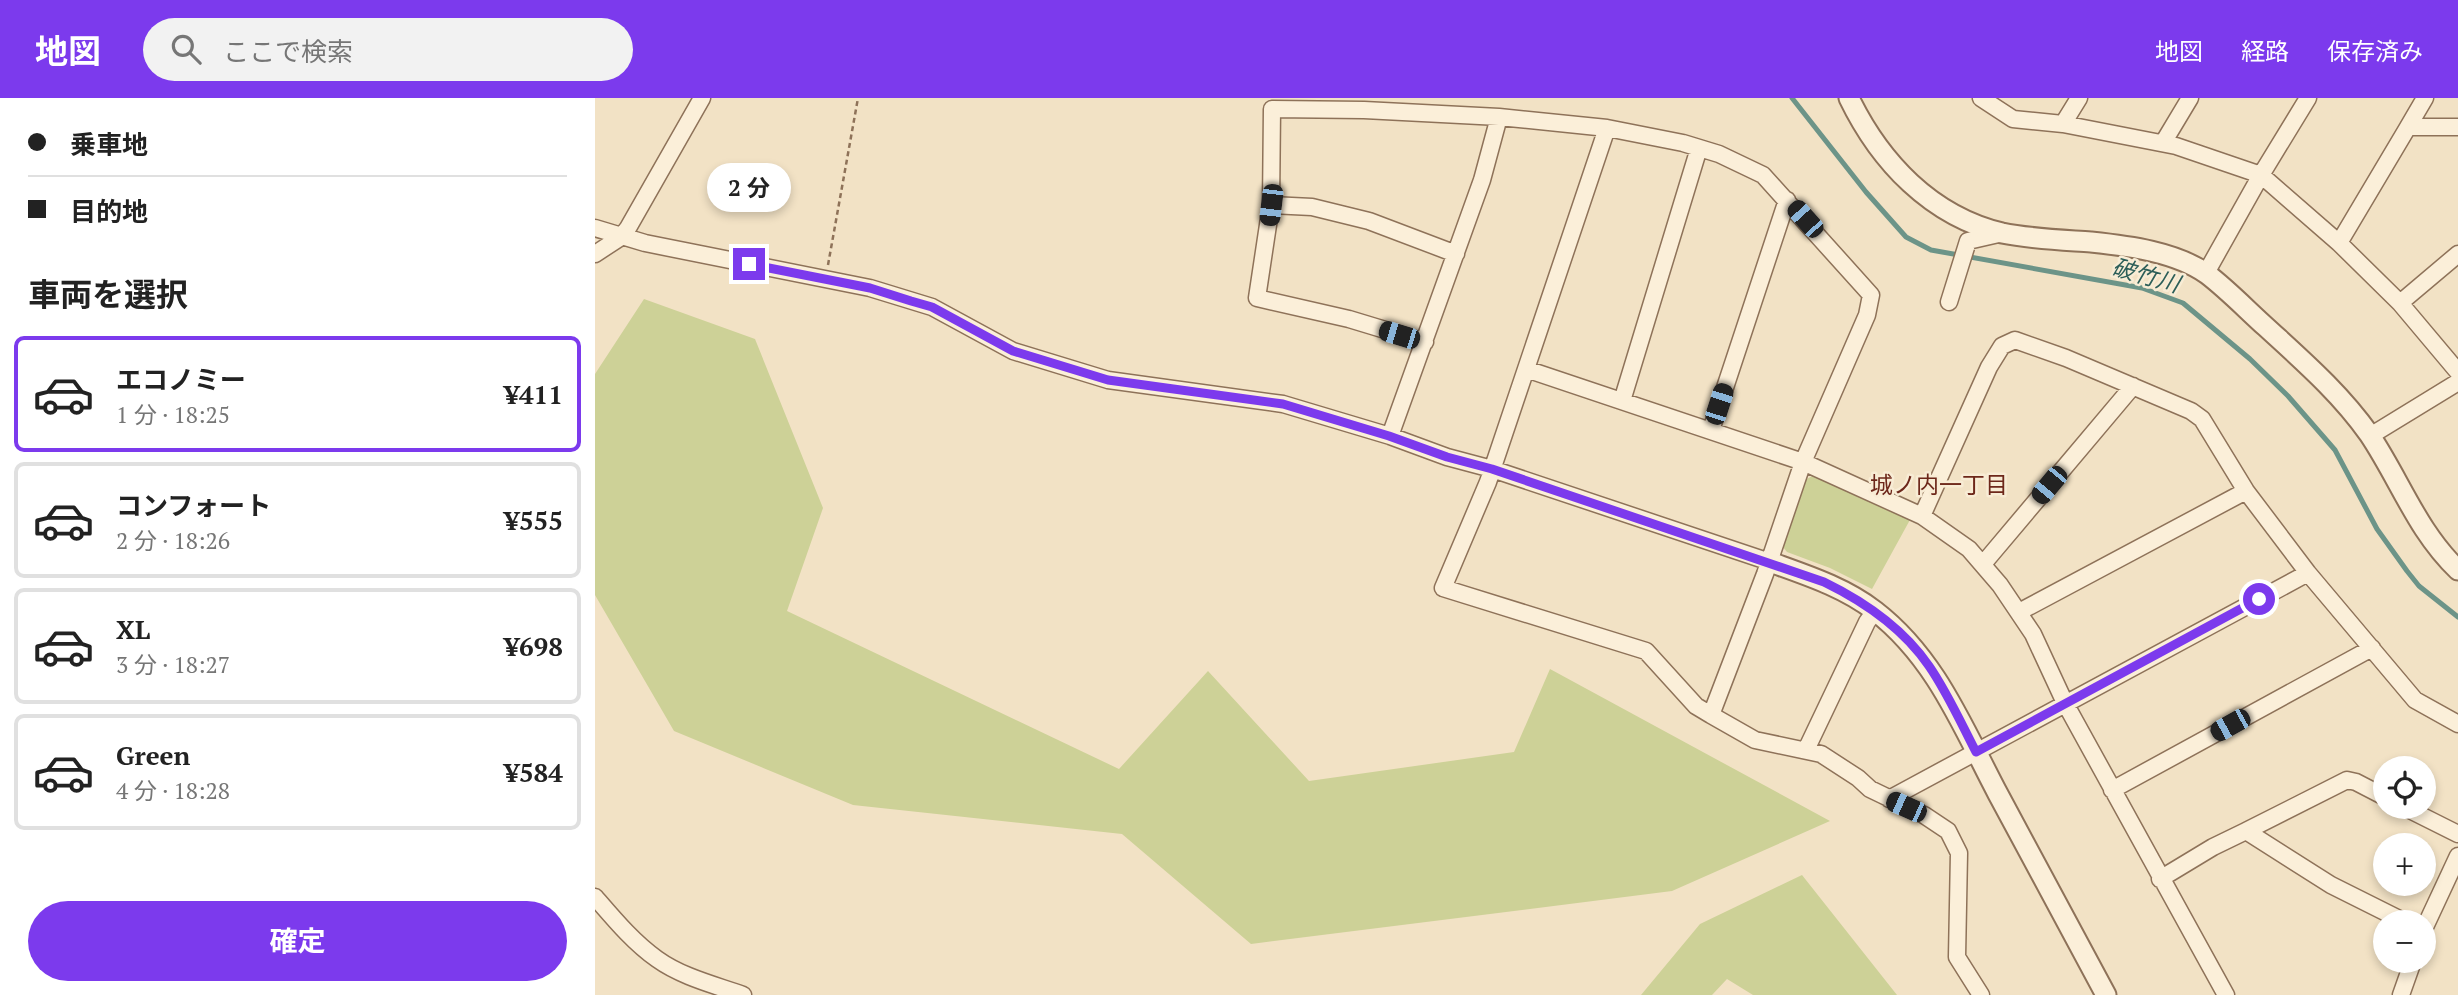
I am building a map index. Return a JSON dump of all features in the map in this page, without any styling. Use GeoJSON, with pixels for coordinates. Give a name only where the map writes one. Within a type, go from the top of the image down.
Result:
{"type":"FeatureCollection","features":[{"type":"Feature","properties":{"kind":"street"},"geometry":{"type":"LineString","coordinates":[[595,254],[621,237],[648,196],[702,98]]}},
{"type":"Feature","properties":{"kind":"street"},"geometry":{"type":"LineString","coordinates":[[1849,98],[1860,122],[1885,159],[1909,183],[1940,207],[1969,222],[2003,233],[2138,248],[2167,256],[2206,273],[2327,383],[2370,436],[2433,543],[2458,570]]}},
{"type":"Feature","properties":{"kind":"street"},"geometry":{"type":"LineString","coordinates":[[1981,98],[2013,119],[2063,124],[2164,143],[2260,175],[2339,243],[2400,303],[2458,372]]}},
{"type":"Feature","properties":{"kind":"street"},"geometry":{"type":"LineString","coordinates":[[2063,124],[2079,98]]}},
{"type":"Feature","properties":{"kind":"street"},"geometry":{"type":"LineString","coordinates":[[2164,143],[2190,98]]}},
{"type":"Feature","properties":{"kind":"street"},"geometry":{"type":"LineString","coordinates":[[2206,273],[2260,175],[2308,98]]}},
{"type":"Feature","properties":{"kind":"street"},"geometry":{"type":"LineString","coordinates":[[2339,243],[2425,98]]}},
{"type":"Feature","properties":{"kind":"street"},"geometry":{"type":"LineString","coordinates":[[1425,342],[1349,319],[1257,298],[1271,205],[1272,109],[1364,110],[1499,117],[1607,128],[1719,154],[1763,175],[1871,295],[1867,315],[1803,462],[1770,562],[1711,715]]}},
{"type":"Feature","properties":{"kind":"street"},"geometry":{"type":"LineString","coordinates":[[1389,436],[1482,180],[1499,117]]}},
{"type":"Feature","properties":{"kind":"street"},"geometry":{"type":"LineString","coordinates":[[2408,127],[2458,127]]}},
{"type":"Feature","properties":{"kind":"street"},"geometry":{"type":"LineString","coordinates":[[1607,128],[1492,469],[1443,588],[1646,651],[1696,706],[1711,715],[1755,740],[1821,754],[1870,789],[1924,815],[1948,831],[1959,853],[1957,957],[1981,995]]}},
{"type":"Feature","properties":{"kind":"street"},"geometry":{"type":"LineString","coordinates":[[1622,401],[1699,148]]}},
{"type":"Feature","properties":{"kind":"street"},"geometry":{"type":"LineString","coordinates":[[1711,430],[1787,200]]}},
{"type":"Feature","properties":{"kind":"street"},"geometry":{"type":"LineString","coordinates":[[1271,205],[1312,207],[1369,221],[1456,254]]}},
{"type":"Feature","properties":{"kind":"street"},"geometry":{"type":"LineString","coordinates":[[595,228],[645,243],[870,288],[932,307],[1013,351],[1108,380],[1283,404],[1492,469],[1824,582],[1875,611],[1904,636],[1930,667],[2106,995]]}},
{"type":"Feature","properties":{"kind":"street"},"geometry":{"type":"LineString","coordinates":[[1949,302],[1968,241],[2003,233]]}},
{"type":"Feature","properties":{"kind":"street"},"geometry":{"type":"LineString","coordinates":[[2400,303],[2458,254]]}},
{"type":"Feature","properties":{"kind":"street"},"geometry":{"type":"LineString","coordinates":[[1922,516],[1989,367],[2002,346],[2015,340],[2133,386],[2191,411],[2202,419],[2246,491],[2308,572],[2415,700],[2458,724]]}},
{"type":"Feature","properties":{"kind":"street"},"geometry":{"type":"LineString","coordinates":[[1526,369],[1803,462],[1922,516],[1969,549],[2000,585],[2033,634],[2065,703],[2225,995]]}},
{"type":"Feature","properties":{"kind":"street"},"geometry":{"type":"LineString","coordinates":[[2370,436],[2458,382]]}},
{"type":"Feature","properties":{"kind":"street"},"geometry":{"type":"LineString","coordinates":[[1983,564],[2133,386]]}},
{"type":"Feature","properties":{"kind":"street"},"geometry":{"type":"LineString","coordinates":[[2019,612],[2246,491]]}},
{"type":"Feature","properties":{"kind":"street"},"geometry":{"type":"LineString","coordinates":[[1889,799],[2308,572]]}},
{"type":"Feature","properties":{"kind":"street"},"geometry":{"type":"LineString","coordinates":[[1806,750],[1867,622],[1875,611]]}},
{"type":"Feature","properties":{"kind":"street"},"geometry":{"type":"LineString","coordinates":[[2112,790],[2372,648]]}},
{"type":"Feature","properties":{"kind":"street"},"geometry":{"type":"LineString","coordinates":[[2160,879],[2213,847],[2347,780],[2373,791]]}},
{"type":"Feature","properties":{"kind":"street"},"geometry":{"type":"LineString","coordinates":[[2428,819],[2458,834]]}},
{"type":"Feature","properties":{"kind":"street"},"geometry":{"type":"LineString","coordinates":[[2246,831],[2331,885],[2381,910]]}},
{"type":"Feature","properties":{"kind":"street"},"geometry":{"type":"LineString","coordinates":[[2433,910],[2458,856]]}},
{"type":"Feature","properties":{"kind":"street"},"geometry":{"type":"LineString","coordinates":[[595,898],[658,960],[692,977],[743,995]]}},
{"type":"Feature","properties":{"kind":"street"},"geometry":{"type":"LineString","coordinates":[[2401,995],[2409,973]]}},
{"type":"Feature","properties":{"kind":"path"},"geometry":{"type":"LineString","coordinates":[[826,279],[858,98]]}},
{"type":"Feature","properties":{"kind":"green space"},"geometry":{"type":"Polygon","coordinates":[[[644,299],[755,339],[823,508],[787,611],[1119,769],[1208,671],[1309,781],[1514,752],[1550,669],[1830,821],[1672,891],[1251,944],[1122,834],[853,805],[674,731],[595,595],[595,374],[644,299]]]}},
{"type":"Feature","properties":{"kind":"green space"},"geometry":{"type":"Polygon","coordinates":[[[1814,475],[1911,518],[1872,589],[1830,568],[1787,552],[1783,547],[1805,480],[1814,475]]]}},
{"type":"Feature","properties":{"kind":"green space"},"geometry":{"type":"Polygon","coordinates":[[[1802,875],[1897,995],[1753,995],[1727,979],[1712,995],[1641,995],[1700,924],[1802,875]]]}},
{"type":"Feature","properties":{"kind":"waterway","name":"破竹川"},"geometry":{"type":"LineString","coordinates":[[1792,98],[1866,192],[1906,237],[1931,250],[2142,288],[2183,303],[2250,359],[2288,396],[2335,450],[2377,529],[2407,571],[2419,586],[2458,617]]}},
{"type":"Feature","properties":{"kind":"district","name":"城ノ内一丁目"},"geometry":{"type":"Point","coordinates":[1939,484]}},
{"type":"Feature","properties":{"kind":"route"},"geometry":{"type":"LineString","coordinates":[[749,264],[870,288],[932,307],[1013,351],[1108,380],[1283,404],[1492,469],[1824,582],[1875,611],[1904,636],[1930,667],[1976,752],[2259,599]]}}]}
